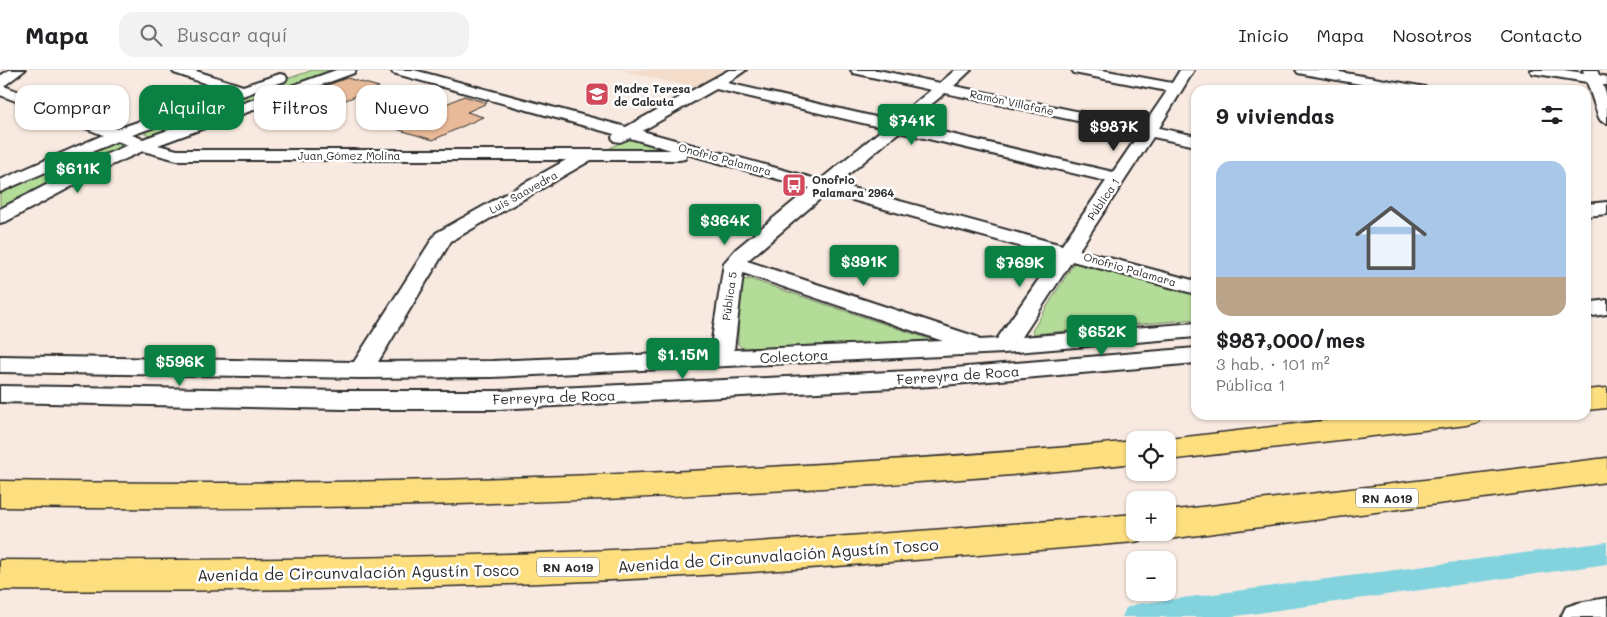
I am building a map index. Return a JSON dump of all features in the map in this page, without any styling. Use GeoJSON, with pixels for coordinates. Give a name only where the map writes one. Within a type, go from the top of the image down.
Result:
{"type":"FeatureCollection","features":[{"type":"Feature","properties":{"kind":"highway"},"geometry":{"type":"LineString","coordinates":[[1591,400],[1607,398]]}},
{"type":"Feature","properties":{"kind":"highway"},"geometry":{"type":"LineString","coordinates":[[1176,448],[1423,420]]}},
{"type":"Feature","properties":{"kind":"highway"},"geometry":{"type":"LineString","coordinates":[[0,494],[290,497],[487,492],[648,486],[822,476],[992,465],[1126,453]]}},
{"type":"Feature","properties":{"kind":"highway","name":"RN A019"},"geometry":{"type":"LineString","coordinates":[[1176,523],[1607,470]]}},
{"type":"Feature","properties":{"kind":"highway","name":"Avenida de Circunvalación Agustín Tosco"},"geometry":{"type":"LineString","coordinates":[[0,575],[233,576],[622,565],[814,554],[1126,529]]}},
{"type":"Feature","properties":{"kind":"street"},"geometry":{"type":"LineString","coordinates":[[0,83],[18,70]]}},
{"type":"Feature","properties":{"kind":"street"},"geometry":{"type":"LineString","coordinates":[[179,70],[225,85]]}},
{"type":"Feature","properties":{"kind":"street"},"geometry":{"type":"LineString","coordinates":[[0,216],[106,161],[143,145],[350,70]]}},
{"type":"Feature","properties":{"kind":"street","name":"Onofrio Palamara"},"geometry":{"type":"LineString","coordinates":[[398,70],[1191,287]]}},
{"type":"Feature","properties":{"kind":"street","name":"Luis Saavedra"},"geometry":{"type":"LineString","coordinates":[[360,370],[444,238],[739,70]]}},
{"type":"Feature","properties":{"kind":"street","name":"Ramón Villafañe"},"geometry":{"type":"LineString","coordinates":[[858,70],[1191,140]]}},
{"type":"Feature","properties":{"kind":"street","name":"Pública 5"},"geometry":{"type":"LineString","coordinates":[[721,359],[734,263],[743,253],[824,185],[897,127],[964,70]]}},
{"type":"Feature","properties":{"kind":"street"},"geometry":{"type":"LineString","coordinates":[[1079,70],[1176,88]]}},
{"type":"Feature","properties":{"kind":"street","name":"Pública 1"},"geometry":{"type":"LineString","coordinates":[[993,346],[1067,252],[1149,131],[1187,70]]}},
{"type":"Feature","properties":{"kind":"street"},"geometry":{"type":"LineString","coordinates":[[1303,70],[1391,85]]}},
{"type":"Feature","properties":{"kind":"street"},"geometry":{"type":"LineString","coordinates":[[1537,70],[1597,76],[1602,120]]}},
{"type":"Feature","properties":{"kind":"street"},"geometry":{"type":"LineString","coordinates":[[244,91],[294,73]]}},
{"type":"Feature","properties":{"kind":"street"},"geometry":{"type":"LineString","coordinates":[[1331,85],[1334,75]]}},
{"type":"Feature","properties":{"kind":"street"},"geometry":{"type":"LineString","coordinates":[[714,84],[1117,178]]}},
{"type":"Feature","properties":{"kind":"street","name":"Juan Gómez Molina"},"geometry":{"type":"LineString","coordinates":[[0,90],[158,151],[177,155],[710,155]]}},
{"type":"Feature","properties":{"kind":"street"},"geometry":{"type":"LineString","coordinates":[[0,187],[117,134],[139,126]]}},
{"type":"Feature","properties":{"kind":"street"},"geometry":{"type":"LineString","coordinates":[[1591,210],[1607,208]]}},
{"type":"Feature","properties":{"kind":"street"},"geometry":{"type":"LineString","coordinates":[[734,263],[993,346]]}},
{"type":"Feature","properties":{"kind":"street"},"geometry":{"type":"LineString","coordinates":[[1591,309],[1607,307]]}},
{"type":"Feature","properties":{"kind":"street","name":"Colectora"},"geometry":{"type":"LineString","coordinates":[[360,370],[492,369],[721,359],[993,346],[1191,330]]}},
{"type":"Feature","properties":{"kind":"street","name":"Ferreyra de Roca"},"geometry":{"type":"LineString","coordinates":[[0,394],[343,400],[498,400],[931,378],[1191,355]]}},
{"type":"Feature","properties":{"kind":"street"},"geometry":{"type":"LineString","coordinates":[[0,364],[360,370]]}},
{"type":"Feature","properties":{"kind":"street"},"geometry":{"type":"LineString","coordinates":[[1578,617],[1607,612]]}},
{"type":"Feature","properties":{"kind":"shaded area"},"geometry":{"type":"Polygon","coordinates":[[[621,70],[727,70],[695,88],[621,70]]]}},
{"type":"Feature","properties":{"kind":"green space"},"geometry":{"type":"Polygon","coordinates":[[[313,70],[343,70],[301,85],[269,85],[313,70]]]}},
{"type":"Feature","properties":{"kind":"green space"},"geometry":{"type":"Polygon","coordinates":[[[254,90],[254,102],[244,105],[244,94],[254,90]]]}},
{"type":"Feature","properties":{"kind":"green space"},"geometry":{"type":"Polygon","coordinates":[[[139,130],[174,130],[154,137],[139,130]]]}},
{"type":"Feature","properties":{"kind":"green space"},"geometry":{"type":"Polygon","coordinates":[[[628,138],[674,149],[668,151],[616,151],[610,148],[628,138]]]}},
{"type":"Feature","properties":{"kind":"green space"},"geometry":{"type":"Polygon","coordinates":[[[113,140],[126,146],[0,209],[0,194],[113,140]]]}},
{"type":"Feature","properties":{"kind":"green space"},"geometry":{"type":"Polygon","coordinates":[[[1078,262],[1191,293],[1191,319],[1033,334],[1032,331],[1074,263],[1078,262]]]}},
{"type":"Feature","properties":{"kind":"green space"},"geometry":{"type":"Polygon","coordinates":[[[750,279],[938,342],[742,348],[738,344],[738,284],[743,280],[750,279]]]}},
{"type":"Feature","properties":{"kind":"building"},"geometry":{"type":"Polygon","coordinates":[[[347,78],[372,85],[356,85],[356,96],[346,100],[346,85],[328,85],[347,78]]]}},
{"type":"Feature","properties":{"kind":"building"},"geometry":{"type":"Polygon","coordinates":[[[464,96],[487,103],[467,112],[483,117],[433,140],[400,130],[447,130],[447,104],[464,96]]]}},
{"type":"Feature","properties":{"kind":"waterway"},"geometry":{"type":"LineString","coordinates":[[1137,617],[1607,553]]}},
{"type":"Feature","properties":{"kind":"place","name":"Madre Teresa de Calcuta"},"geometry":{"type":"Point","coordinates":[597,94]}},
{"type":"Feature","properties":{"kind":"place","name":"Onofrio Palamara 2964"},"geometry":{"type":"Point","coordinates":[794,185]}}]}
